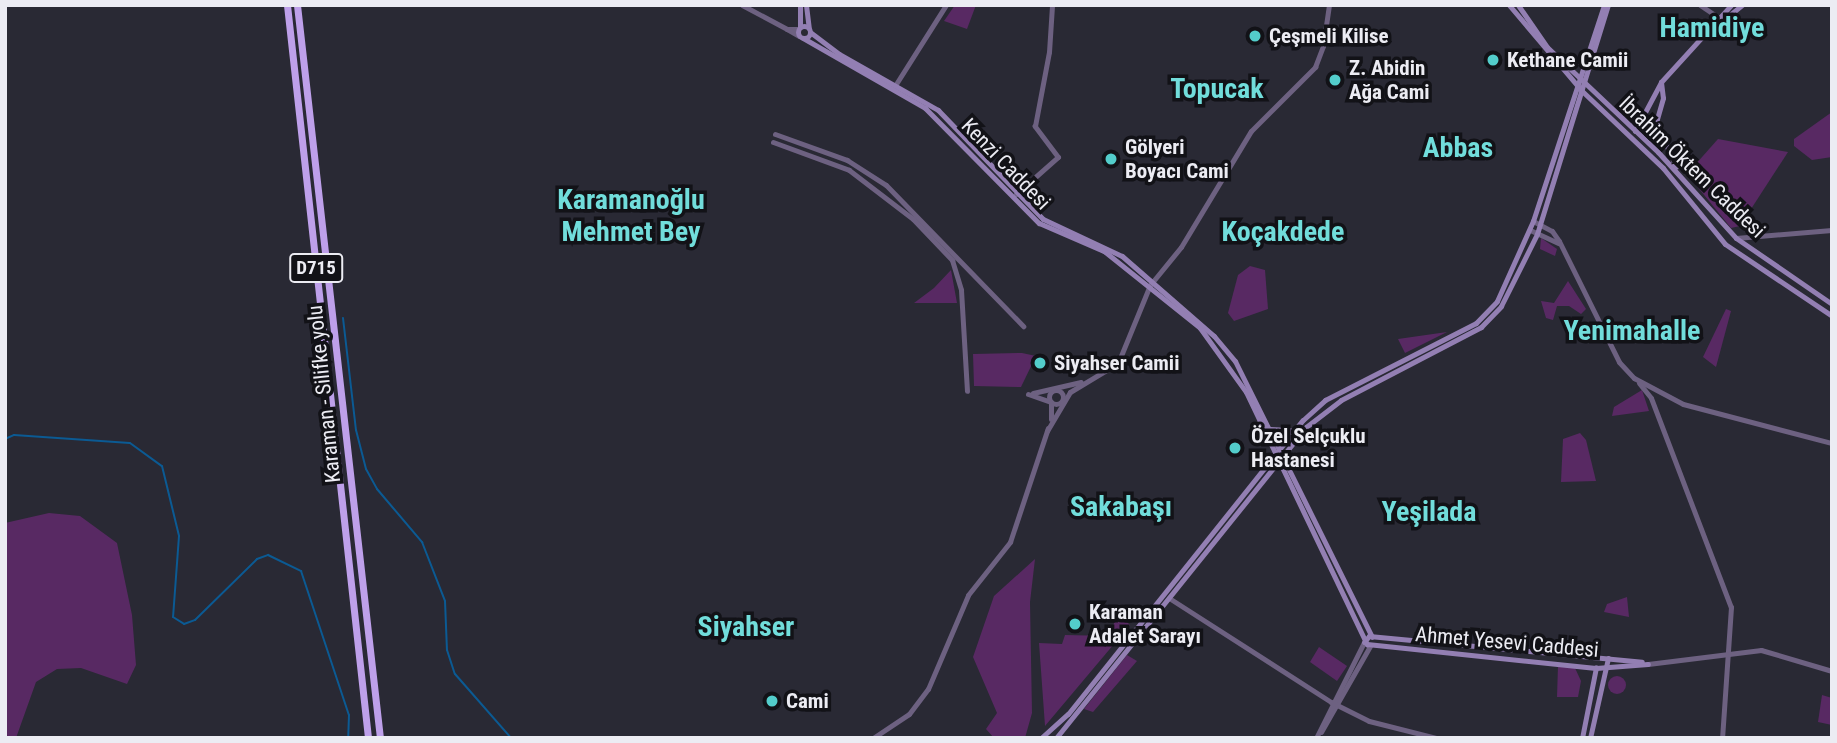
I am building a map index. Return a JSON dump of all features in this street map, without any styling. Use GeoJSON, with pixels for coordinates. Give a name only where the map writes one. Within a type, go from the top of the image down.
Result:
{"type":"FeatureCollection","features":[{"type":"Feature","properties":{"kind":"highway","name":"Karaman - Silifke yolu"},"geometry":{"type":"LineString","coordinates":[[287,5],[368,738]]}},
{"type":"Feature","properties":{"kind":"highway","name":"Karaman - Silifke yolu"},"geometry":{"type":"LineString","coordinates":[[298,5],[380,738]]}},
{"type":"Feature","properties":{"kind":"main road"},"geometry":{"type":"LineString","coordinates":[[800,5],[800,33]]}},
{"type":"Feature","properties":{"kind":"main road"},"geometry":{"type":"LineString","coordinates":[[806,5],[810,30]]}},
{"type":"Feature","properties":{"kind":"main road","name":"İbrahim Öktem Caddesi"},"geometry":{"type":"LineString","coordinates":[[1509,5],[1581,85],[1663,169],[1725,244],[1832,316]]}},
{"type":"Feature","properties":{"kind":"main road","name":"İbrahim Öktem Caddesi"},"geometry":{"type":"LineString","coordinates":[[1518,5],[1581,85],[1635,131],[1736,239],[1832,304]]}},
{"type":"Feature","properties":{"kind":"main road"},"geometry":{"type":"LineString","coordinates":[[1056,738],[1306,427],[1341,400],[1489,321],[1501,306],[1541,223],[1606,5]]}},
{"type":"Feature","properties":{"kind":"main road"},"geometry":{"type":"LineString","coordinates":[[1041,738],[1068,714],[1293,429],[1325,400],[1481,319],[1497,301],[1530,230],[1606,5]]}},
{"type":"Feature","properties":{"kind":"main road"},"geometry":{"type":"LineString","coordinates":[[1721,20],[1731,5]]}},
{"type":"Feature","properties":{"kind":"main road"},"geometry":{"type":"LineString","coordinates":[[1635,131],[1661,82],[1699,39],[1742,5]]}},
{"type":"Feature","properties":{"kind":"main road"},"geometry":{"type":"LineString","coordinates":[[800,33],[810,30]]}},
{"type":"Feature","properties":{"kind":"main road"},"geometry":{"type":"LineString","coordinates":[[800,33],[810,30]]}},
{"type":"Feature","properties":{"kind":"main road","name":"Kenzi Caddesi"},"geometry":{"type":"LineString","coordinates":[[810,30],[839,54],[896,84],[960,128],[1016,194],[1043,219],[1105,245],[1152,282],[1235,361],[1279,448]]}},
{"type":"Feature","properties":{"kind":"main road","name":"Kenzi Caddesi"},"geometry":{"type":"LineString","coordinates":[[800,33],[926,108],[1040,223],[1104,251],[1152,282],[1200,328],[1226,360],[1274,454]]}},
{"type":"Feature","properties":{"kind":"main road"},"geometry":{"type":"LineString","coordinates":[[1562,62],[1577,64],[1588,56]]}},
{"type":"Feature","properties":{"kind":"main road"},"geometry":{"type":"LineString","coordinates":[[1661,82],[1663,99],[1656,122],[1686,183]]}},
{"type":"Feature","properties":{"kind":"main road"},"geometry":{"type":"LineString","coordinates":[[1725,244],[1736,239]]}},
{"type":"Feature","properties":{"kind":"main road"},"geometry":{"type":"LineString","coordinates":[[1745,258],[1752,250]]}},
{"type":"Feature","properties":{"kind":"main road"},"geometry":{"type":"LineString","coordinates":[[1270,429],[1293,429]]}},
{"type":"Feature","properties":{"kind":"main road"},"geometry":{"type":"LineString","coordinates":[[1279,448],[1372,637],[1370,646]]}},
{"type":"Feature","properties":{"kind":"main road"},"geometry":{"type":"LineString","coordinates":[[1274,454],[1364,642],[1372,637]]}},
{"type":"Feature","properties":{"kind":"main road","name":"Ahmet Yesevi Caddesi"},"geometry":{"type":"LineString","coordinates":[[1372,637],[1648,664]]}},
{"type":"Feature","properties":{"kind":"main road","name":"Ahmet Yesevi Caddesi"},"geometry":{"type":"LineString","coordinates":[[1364,642],[1370,646],[1595,668],[1648,664]]}},
{"type":"Feature","properties":{"kind":"main road"},"geometry":{"type":"LineString","coordinates":[[1582,738],[1597,657]]}},
{"type":"Feature","properties":{"kind":"main road"},"geometry":{"type":"LineString","coordinates":[[1590,738],[1608,658]]}},
{"type":"Feature","properties":{"kind":"main road"},"geometry":{"type":"LineString","coordinates":[[1066,726],[1067,738]]}},
{"type":"Feature","properties":{"kind":"street"},"geometry":{"type":"LineString","coordinates":[[741,5],[800,33]]}},
{"type":"Feature","properties":{"kind":"street"},"geometry":{"type":"LineString","coordinates":[[896,84],[946,5]]}},
{"type":"Feature","properties":{"kind":"street"},"geometry":{"type":"LineString","coordinates":[[1016,194],[1058,157],[1035,126],[1049,52],[1052,5]]}},
{"type":"Feature","properties":{"kind":"street"},"geometry":{"type":"LineString","coordinates":[[1062,401],[1051,402],[1028,394],[1055,391],[1088,379],[1118,363],[1152,282],[1181,247],[1251,131],[1314,67],[1323,46],[1329,5]]}},
{"type":"Feature","properties":{"kind":"street"},"geometry":{"type":"LineString","coordinates":[[1700,5],[1721,20]]}},
{"type":"Feature","properties":{"kind":"street"},"geometry":{"type":"LineString","coordinates":[[775,134],[847,160],[886,185],[1023,326]]}},
{"type":"Feature","properties":{"kind":"street"},"geometry":{"type":"LineString","coordinates":[[773,142],[849,170],[905,212],[952,260],[961,290],[967,391]]}},
{"type":"Feature","properties":{"kind":"street"},"geometry":{"type":"LineString","coordinates":[[1533,221],[1541,223],[1561,246],[1619,362],[1651,398],[1725,585],[1731,607],[1721,738]]}},
{"type":"Feature","properties":{"kind":"street"},"geometry":{"type":"LineString","coordinates":[[1530,230],[1561,246]]}},
{"type":"Feature","properties":{"kind":"street"},"geometry":{"type":"LineString","coordinates":[[1736,239],[1832,230]]}},
{"type":"Feature","properties":{"kind":"street"},"geometry":{"type":"LineString","coordinates":[[1752,250],[1762,238]]}},
{"type":"Feature","properties":{"kind":"street"},"geometry":{"type":"LineString","coordinates":[[1634,378],[1683,404],[1832,443]]}},
{"type":"Feature","properties":{"kind":"street"},"geometry":{"type":"LineString","coordinates":[[873,738],[909,714],[928,688],[968,595],[981,575],[1004,553],[1014,533],[1047,431],[1062,401],[1088,379]]}},
{"type":"Feature","properties":{"kind":"street"},"geometry":{"type":"LineString","coordinates":[[1055,391],[1062,394],[1062,401]]}},
{"type":"Feature","properties":{"kind":"street"},"geometry":{"type":"LineString","coordinates":[[1047,431],[1051,402],[1049,396],[1055,391]]}},
{"type":"Feature","properties":{"kind":"street"},"geometry":{"type":"LineString","coordinates":[[1169,598],[1334,704],[1369,721],[1436,738]]}},
{"type":"Feature","properties":{"kind":"street"},"geometry":{"type":"LineString","coordinates":[[1317,738],[1364,642]]}},
{"type":"Feature","properties":{"kind":"street"},"geometry":{"type":"LineString","coordinates":[[1334,704],[1370,646]]}},
{"type":"Feature","properties":{"kind":"street","name":"Ahmet Yesevi Caddesi"},"geometry":{"type":"LineString","coordinates":[[1648,664],[1776,652],[1832,671]]}},
{"type":"Feature","properties":{"kind":"shaded area"},"geometry":{"type":"Polygon","coordinates":[[[955,5],[976,5],[967,29],[944,21],[955,5]]]}},
{"type":"Feature","properties":{"kind":"shaded area"},"geometry":{"type":"Polygon","coordinates":[[[1832,112],[1832,157],[1812,160],[1794,146],[1794,139],[1832,112]]]}},
{"type":"Feature","properties":{"kind":"shaded area"},"geometry":{"type":"Polygon","coordinates":[[[1718,139],[1788,152],[1740,226],[1731,228],[1687,174],[1718,139]]]}},
{"type":"Feature","properties":{"kind":"shaded area"},"geometry":{"type":"Polygon","coordinates":[[[1541,238],[1557,249],[1555,256],[1540,249],[1541,238]]]}},
{"type":"Feature","properties":{"kind":"shaded area"},"geometry":{"type":"Polygon","coordinates":[[[1250,266],[1265,270],[1268,309],[1234,321],[1228,313],[1238,275],[1250,266]]]}},
{"type":"Feature","properties":{"kind":"shaded area"},"geometry":{"type":"Polygon","coordinates":[[[951,270],[957,303],[914,303],[934,288],[951,270]]]}},
{"type":"Feature","properties":{"kind":"shaded area"},"geometry":{"type":"Polygon","coordinates":[[[1568,281],[1586,309],[1581,314],[1569,306],[1557,306],[1553,320],[1546,318],[1541,301],[1554,303],[1568,281]]]}},
{"type":"Feature","properties":{"kind":"shaded area"},"geometry":{"type":"Polygon","coordinates":[[[1726,309],[1731,311],[1716,367],[1703,357],[1726,309]]]}},
{"type":"Feature","properties":{"kind":"shaded area"},"geometry":{"type":"Polygon","coordinates":[[[1447,332],[1405,353],[1398,339],[1447,332]]]}},
{"type":"Feature","properties":{"kind":"shaded area"},"geometry":{"type":"Polygon","coordinates":[[[1022,353],[1036,356],[1021,387],[974,386],[973,354],[1022,353]]]}},
{"type":"Feature","properties":{"kind":"shaded area"},"geometry":{"type":"Polygon","coordinates":[[[1642,390],[1649,411],[1612,416],[1614,407],[1642,390]]]}},
{"type":"Feature","properties":{"kind":"shaded area"},"geometry":{"type":"Polygon","coordinates":[[[1580,433],[1586,440],[1596,481],[1561,482],[1563,439],[1580,433]]]}},
{"type":"Feature","properties":{"kind":"shaded area"},"geometry":{"type":"Polygon","coordinates":[[[49,513],[80,516],[117,543],[132,615],[136,665],[127,684],[81,668],[57,669],[36,682],[16,738],[5,738],[5,523],[49,513]]]}},
{"type":"Feature","properties":{"kind":"shaded area"},"geometry":{"type":"Polygon","coordinates":[[[1035,559],[1030,602],[1032,713],[1025,738],[994,738],[986,729],[997,713],[973,657],[994,596],[1035,559]]]}},
{"type":"Feature","properties":{"kind":"shaded area"},"geometry":{"type":"Polygon","coordinates":[[[1627,597],[1629,617],[1604,612],[1607,604],[1627,597]]]}},
{"type":"Feature","properties":{"kind":"shaded area"},"geometry":{"type":"Polygon","coordinates":[[[1118,613],[1130,625],[1045,726],[1039,643],[1062,644],[1065,635],[1109,636],[1118,613]]]}},
{"type":"Feature","properties":{"kind":"shaded area"},"geometry":{"type":"Polygon","coordinates":[[[1319,647],[1347,666],[1337,681],[1310,662],[1319,647]]]}},
{"type":"Feature","properties":{"kind":"shaded area"},"geometry":{"type":"Polygon","coordinates":[[[1127,655],[1137,661],[1093,712],[1084,709],[1127,655]]]}},
{"type":"Feature","properties":{"kind":"shaded area"},"geometry":{"type":"Polygon","coordinates":[[[1558,665],[1575,668],[1581,681],[1578,697],[1557,697],[1558,665]]]}},
{"type":"Feature","properties":{"kind":"shaded area"},"geometry":{"type":"Polygon","coordinates":[[[1617,676],[1623,679],[1626,685],[1623,691],[1617,694],[1611,691],[1608,685],[1611,679],[1617,676]]]}},
{"type":"Feature","properties":{"kind":"shaded area"},"geometry":{"type":"Polygon","coordinates":[[[1822,695],[1832,698],[1832,725],[1818,722],[1822,695]]]}},
{"type":"Feature","properties":{"kind":"waterway"},"geometry":{"type":"LineString","coordinates":[[343,318],[356,430],[366,469],[377,489],[422,542],[445,601],[447,650],[455,674],[511,738]]}},
{"type":"Feature","properties":{"kind":"waterway"},"geometry":{"type":"LineString","coordinates":[[5,439],[14,435],[130,443],[162,466],[179,536],[173,617],[184,624],[195,620],[257,559],[268,555],[301,571],[349,715],[348,738]]}},
{"type":"Feature","properties":{"kind":"place","name":"Çeşmeli Kilise"},"geometry":{"type":"Point","coordinates":[1255,36]}},
{"type":"Feature","properties":{"kind":"place","name":"Kethane Camii"},"geometry":{"type":"Point","coordinates":[1493,60]}},
{"type":"Feature","properties":{"kind":"place","name":"Z. Abidin Ağa Cami"},"geometry":{"type":"Point","coordinates":[1335,80]}},
{"type":"Feature","properties":{"kind":"place","name":"Gölyeri Boyacı Cami"},"geometry":{"type":"Point","coordinates":[1111,159]}},
{"type":"Feature","properties":{"kind":"place","name":"Siyahser Camii"},"geometry":{"type":"Point","coordinates":[1040,363]}},
{"type":"Feature","properties":{"kind":"place","name":"Özel Selçuklu Hastanesi"},"geometry":{"type":"Point","coordinates":[1235,448]}},
{"type":"Feature","properties":{"kind":"place","name":"Karaman Adalet Sarayı"},"geometry":{"type":"Point","coordinates":[1075,624]}},
{"type":"Feature","properties":{"kind":"place","name":"Cami"},"geometry":{"type":"Point","coordinates":[772,701]}},
{"type":"Feature","properties":{"kind":"district","name":"Hamidiye"},"geometry":{"type":"Point","coordinates":[1712,28]}},
{"type":"Feature","properties":{"kind":"district","name":"Topucak"},"geometry":{"type":"Point","coordinates":[1217,89]}},
{"type":"Feature","properties":{"kind":"district","name":"Abbas"},"geometry":{"type":"Point","coordinates":[1458,148]}},
{"type":"Feature","properties":{"kind":"district","name":"Karamanoğlu Mehmet Bey"},"geometry":{"type":"Point","coordinates":[631,216]}},
{"type":"Feature","properties":{"kind":"district","name":"Koçakdede"},"geometry":{"type":"Point","coordinates":[1283,232]}},
{"type":"Feature","properties":{"kind":"district","name":"Yenimahalle"},"geometry":{"type":"Point","coordinates":[1632,331]}},
{"type":"Feature","properties":{"kind":"district","name":"Sakabaşı"},"geometry":{"type":"Point","coordinates":[1121,507]}},
{"type":"Feature","properties":{"kind":"district","name":"Yeşilada"},"geometry":{"type":"Point","coordinates":[1429,512]}},
{"type":"Feature","properties":{"kind":"district","name":"Siyahser"},"geometry":{"type":"Point","coordinates":[746,627]}}]}
